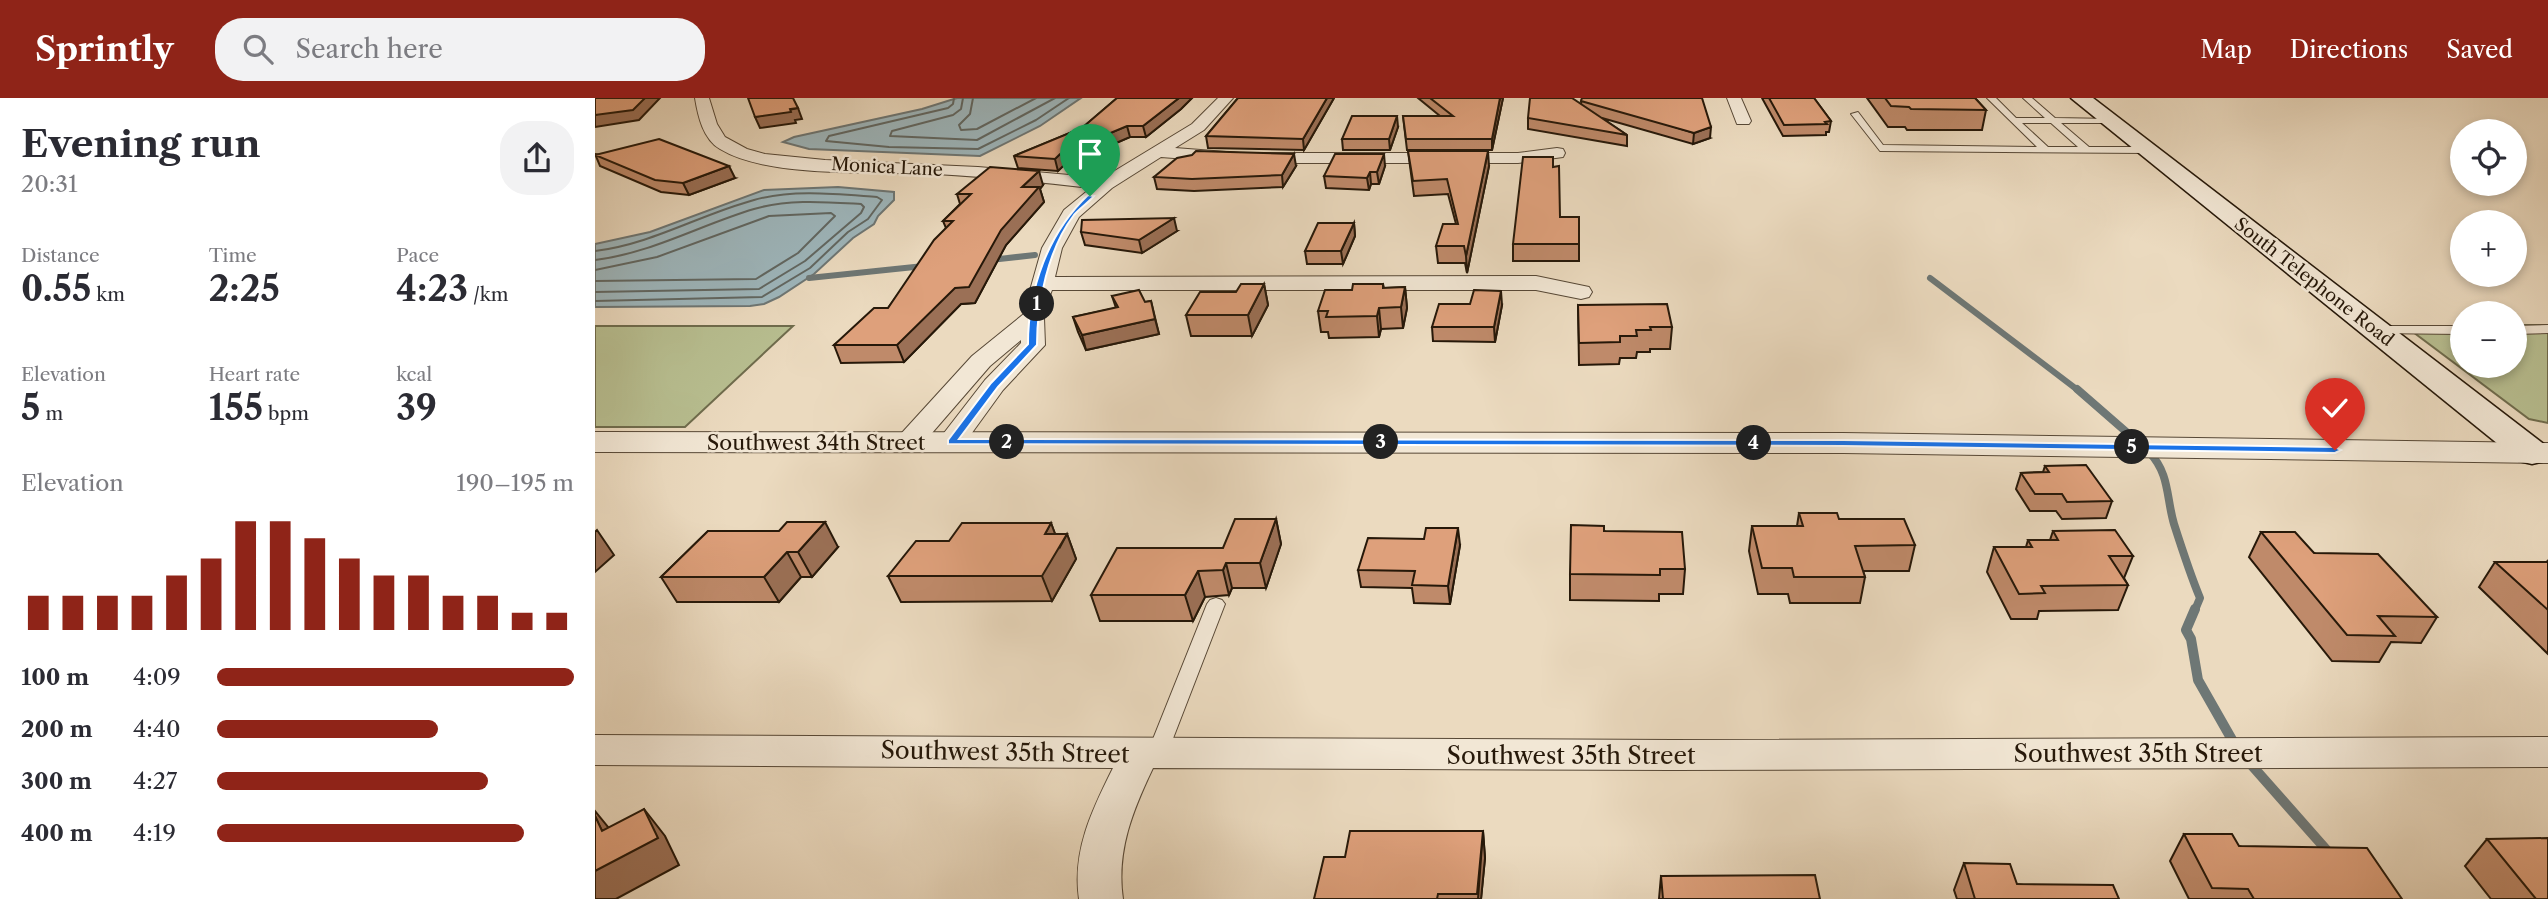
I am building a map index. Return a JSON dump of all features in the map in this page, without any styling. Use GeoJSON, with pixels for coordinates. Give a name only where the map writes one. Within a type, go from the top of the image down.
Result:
{"type":"FeatureCollection","features":[{"type":"Feature","properties":{"kind":"main road","name":"South Telephone Road"},"geometry":{"type":"LineString","coordinates":[[2081,98],[2376,330],[2543,457]]}},
{"type":"Feature","properties":{"kind":"street","name":"Monica Lane"},"geometry":{"type":"LineString","coordinates":[[702,98],[714,136],[726,146],[755,157],[800,163],[991,172],[1106,184]]}},
{"type":"Feature","properties":{"kind":"street"},"geometry":{"type":"LineString","coordinates":[[951,442],[994,385],[1033,345],[1033,318],[1052,248],[1060,229],[1071,214],[1106,184],[1198,127],[1226,98]]}},
{"type":"Feature","properties":{"kind":"street"},"geometry":{"type":"LineString","coordinates":[[1734,98],[1743,121]]}},
{"type":"Feature","properties":{"kind":"street"},"geometry":{"type":"LineString","coordinates":[[1159,152],[1239,158],[1518,158],[1557,153]]}},
{"type":"Feature","properties":{"kind":"street"},"geometry":{"type":"LineString","coordinates":[[1044,284],[1536,283],[1581,292]]}},
{"type":"Feature","properties":{"kind":"street"},"geometry":{"type":"LineString","coordinates":[[909,442],[999,344],[1033,318]]}},
{"type":"Feature","properties":{"kind":"street"},"geometry":{"type":"LineString","coordinates":[[960,385],[994,385]]}},
{"type":"Feature","properties":{"kind":"street","name":"Southwest 34th Street"},"geometry":{"type":"LineString","coordinates":[[595,442],[1843,443],[2543,457]]}},
{"type":"Feature","properties":{"kind":"street","name":"Southwest 35th Street"},"geometry":{"type":"LineString","coordinates":[[595,750],[1672,755],[2548,752]]}},
{"type":"Feature","properties":{"kind":"street"},"geometry":{"type":"LineString","coordinates":[[1101,899],[1098,871],[1108,829],[1122,790],[1148,754]]}},
{"type":"Feature","properties":{"kind":"lane"},"geometry":{"type":"LineString","coordinates":[[1991,98],[2045,149]]}},
{"type":"Feature","properties":{"kind":"lane"},"geometry":{"type":"LineString","coordinates":[[2027,98],[2087,150]]}},
{"type":"Feature","properties":{"kind":"lane"},"geometry":{"type":"LineString","coordinates":[[1855,114],[1880,148],[2147,150]]}},
{"type":"Feature","properties":{"kind":"lane"},"geometry":{"type":"LineString","coordinates":[[2014,120],[2109,121]]}},
{"type":"Feature","properties":{"kind":"lane"},"geometry":{"type":"LineString","coordinates":[[2527,330],[2548,329]]}},
{"type":"Feature","properties":{"kind":"lane"},"geometry":{"type":"LineString","coordinates":[[2376,330],[2450,330]]}},
{"type":"Feature","properties":{"kind":"lane"},"geometry":{"type":"LineString","coordinates":[[1148,754],[1216,604]]}},
{"type":"Feature","properties":{"kind":"green space"},"geometry":{"type":"Polygon","coordinates":[[[2527,325],[2548,325],[2548,423],[2529,419],[2474,378],[2527,378],[2527,325]]]}},
{"type":"Feature","properties":{"kind":"green space"},"geometry":{"type":"Polygon","coordinates":[[[595,326],[793,326],[685,427],[595,427],[595,326]]]}},
{"type":"Feature","properties":{"kind":"green space"},"geometry":{"type":"Polygon","coordinates":[[[2405,326],[2450,326],[2450,360],[2405,326]]]}},
{"type":"Feature","properties":{"kind":"water"},"geometry":{"type":"Polygon","coordinates":[[[957,98],[1081,98],[1040,126],[980,156],[809,149],[783,142],[794,137],[922,109],[957,98]]]}},
{"type":"Feature","properties":{"kind":"water"},"geometry":{"type":"Polygon","coordinates":[[[838,187],[894,192],[894,200],[874,224],[853,238],[814,274],[779,297],[764,304],[750,306],[595,307],[595,244],[650,232],[764,190],[838,187]]]}},
{"type":"Feature","properties":{"kind":"building"},"geometry":{"type":"Polygon","coordinates":[[[595,98],[645,98],[633,110],[595,115],[595,98]]]}},
{"type":"Feature","properties":{"kind":"building"},"geometry":{"type":"Polygon","coordinates":[[[748,98],[793,98],[798,108],[790,109],[791,112],[755,117],[748,98]]]}},
{"type":"Feature","properties":{"kind":"building"},"geometry":{"type":"Polygon","coordinates":[[[1117,98],[1179,98],[1143,126],[1127,126],[1060,154],[1055,159],[1014,156],[1082,128],[1117,98]]]}},
{"type":"Feature","properties":{"kind":"building"},"geometry":{"type":"Polygon","coordinates":[[[1238,98],[1327,98],[1303,139],[1206,136],[1238,98]]]}},
{"type":"Feature","properties":{"kind":"building"},"geometry":{"type":"Polygon","coordinates":[[[1430,98],[1500,98],[1492,139],[1406,139],[1403,116],[1453,116],[1430,98]]]}},
{"type":"Feature","properties":{"kind":"building"},"geometry":{"type":"Polygon","coordinates":[[[1530,98],[1572,98],[1627,135],[1528,118],[1530,98]]]}},
{"type":"Feature","properties":{"kind":"building"},"geometry":{"type":"Polygon","coordinates":[[[1582,98],[1702,98],[1711,127],[1694,133],[1581,101],[1582,98]]]}},
{"type":"Feature","properties":{"kind":"building"},"geometry":{"type":"Polygon","coordinates":[[[1769,98],[1814,98],[1831,121],[1825,122],[1827,124],[1784,125],[1769,98]]]}},
{"type":"Feature","properties":{"kind":"building"},"geometry":{"type":"Polygon","coordinates":[[[1885,98],[1975,98],[1986,110],[1911,109],[1891,106],[1885,98]]]}},
{"type":"Feature","properties":{"kind":"building"},"geometry":{"type":"Polygon","coordinates":[[[1352,116],[1397,116],[1389,139],[1342,139],[1352,116]]]}},
{"type":"Feature","properties":{"kind":"building"},"geometry":{"type":"Polygon","coordinates":[[[659,139],[729,166],[683,183],[655,180],[595,155],[659,139]]]}},
{"type":"Feature","properties":{"kind":"building"},"geometry":{"type":"Polygon","coordinates":[[[1196,151],[1294,154],[1282,175],[1192,179],[1154,177],[1177,158],[1192,155],[1196,151]]]}},
{"type":"Feature","properties":{"kind":"building"},"geometry":{"type":"Polygon","coordinates":[[[1408,151],[1488,151],[1466,256],[1464,246],[1436,246],[1443,224],[1458,224],[1447,179],[1413,181],[1408,151]]]}},
{"type":"Feature","properties":{"kind":"building"},"geometry":{"type":"Polygon","coordinates":[[[1335,154],[1384,154],[1377,172],[1370,172],[1367,178],[1324,176],[1335,154]]]}},
{"type":"Feature","properties":{"kind":"building"},"geometry":{"type":"Polygon","coordinates":[[[1523,157],[1553,157],[1553,167],[1559,166],[1560,217],[1579,217],[1579,244],[1513,244],[1523,157]]]}},
{"type":"Feature","properties":{"kind":"building"},"geometry":{"type":"Polygon","coordinates":[[[990,167],[1039,171],[1022,187],[1039,187],[1001,230],[969,287],[955,288],[897,345],[834,345],[874,308],[888,308],[934,240],[953,221],[943,221],[971,194],[957,194],[990,167]]]}},
{"type":"Feature","properties":{"kind":"building"},"geometry":{"type":"Polygon","coordinates":[[[1174,218],[1139,240],[1081,232],[1082,220],[1174,218]]]}},
{"type":"Feature","properties":{"kind":"building"},"geometry":{"type":"Polygon","coordinates":[[[1318,223],[1354,223],[1341,251],[1305,251],[1318,223]]]}},
{"type":"Feature","properties":{"kind":"building"},"geometry":{"type":"Polygon","coordinates":[[[1241,284],[1264,284],[1248,315],[1186,315],[1200,292],[1236,292],[1241,284]]]}},
{"type":"Feature","properties":{"kind":"building"},"geometry":{"type":"Polygon","coordinates":[[[1353,284],[1383,284],[1383,288],[1405,287],[1401,307],[1379,308],[1377,316],[1326,317],[1328,311],[1318,311],[1325,290],[1352,290],[1353,284]]]}},
{"type":"Feature","properties":{"kind":"building"},"geometry":{"type":"Polygon","coordinates":[[[1139,290],[1145,302],[1151,301],[1155,319],[1082,335],[1073,317],[1118,307],[1112,296],[1139,290]]]}},
{"type":"Feature","properties":{"kind":"building"},"geometry":{"type":"Polygon","coordinates":[[[1474,290],[1501,291],[1494,327],[1432,327],[1439,304],[1470,304],[1474,290]]]}},
{"type":"Feature","properties":{"kind":"building"},"geometry":{"type":"Polygon","coordinates":[[[1667,304],[1672,327],[1636,330],[1637,336],[1620,336],[1620,342],[1579,343],[1578,305],[1667,304]]]}},
{"type":"Feature","properties":{"kind":"building"},"geometry":{"type":"Polygon","coordinates":[[[2086,465],[2112,501],[2067,502],[2062,494],[2035,494],[2021,473],[2049,472],[2045,466],[2086,465]]]}},
{"type":"Feature","properties":{"kind":"building"},"geometry":{"type":"Polygon","coordinates":[[[1799,513],[1837,513],[1839,519],[1904,519],[1915,545],[1855,546],[1865,577],[1794,577],[1792,568],[1762,568],[1752,526],[1803,526],[1799,513]]]}},
{"type":"Feature","properties":{"kind":"building"},"geometry":{"type":"Polygon","coordinates":[[[1235,519],[1276,519],[1260,563],[1226,563],[1223,570],[1198,571],[1185,595],[1091,595],[1117,548],[1223,548],[1235,519]]]}},
{"type":"Feature","properties":{"kind":"building"},"geometry":{"type":"Polygon","coordinates":[[[787,522],[825,522],[798,552],[787,552],[764,577],[661,577],[708,531],[779,531],[787,522]]]}},
{"type":"Feature","properties":{"kind":"building"},"geometry":{"type":"Polygon","coordinates":[[[962,523],[1051,523],[1045,534],[1067,534],[1042,576],[888,576],[916,541],[949,541],[962,523]]]}},
{"type":"Feature","properties":{"kind":"building"},"geometry":{"type":"Polygon","coordinates":[[[1571,525],[1604,526],[1604,531],[1682,532],[1685,569],[1660,569],[1660,575],[1570,574],[1571,525]]]}},
{"type":"Feature","properties":{"kind":"building"},"geometry":{"type":"Polygon","coordinates":[[[1426,528],[1458,528],[1448,586],[1412,585],[1415,571],[1358,570],[1368,538],[1424,539],[1426,528]]]}},
{"type":"Feature","properties":{"kind":"building"},"geometry":{"type":"Polygon","coordinates":[[[2115,530],[2133,556],[2109,556],[2128,585],[2041,586],[2045,593],[2019,594],[1994,547],[2032,547],[2028,540],[2058,540],[2053,531],[2115,530]]]}},
{"type":"Feature","properties":{"kind":"building"},"geometry":{"type":"Polygon","coordinates":[[[2261,532],[2295,532],[2314,553],[2378,554],[2437,617],[2378,616],[2395,636],[2347,635],[2261,532]]]}},
{"type":"Feature","properties":{"kind":"building"},"geometry":{"type":"Polygon","coordinates":[[[2495,562],[2548,562],[2548,610],[2495,562]]]}},
{"type":"Feature","properties":{"kind":"building"},"geometry":{"type":"Polygon","coordinates":[[[644,809],[658,838],[595,871],[595,816],[602,831],[644,809]]]}},
{"type":"Feature","properties":{"kind":"building"},"geometry":{"type":"Polygon","coordinates":[[[1350,831],[1483,831],[1477,894],[1438,894],[1437,899],[1314,899],[1324,857],[1345,857],[1350,831]]]}},
{"type":"Feature","properties":{"kind":"building"},"geometry":{"type":"Polygon","coordinates":[[[2184,834],[2232,834],[2239,846],[2367,848],[2402,899],[2254,899],[2248,889],[2212,888],[2184,834]]]}},
{"type":"Feature","properties":{"kind":"building"},"geometry":{"type":"Polygon","coordinates":[[[2548,838],[2548,899],[2536,899],[2487,839],[2548,838]]]}},
{"type":"Feature","properties":{"kind":"building"},"geometry":{"type":"Polygon","coordinates":[[[1964,863],[2010,864],[2017,884],[2113,885],[2119,899],[1975,899],[1964,863]]]}},
{"type":"Feature","properties":{"kind":"building"},"geometry":{"type":"Polygon","coordinates":[[[1815,875],[1820,899],[1663,899],[1661,876],[1815,875]]]}},
{"type":"Feature","properties":{"kind":"waterway"},"geometry":{"type":"LineString","coordinates":[[990,260],[1035,255]]}},
{"type":"Feature","properties":{"kind":"waterway"},"geometry":{"type":"LineString","coordinates":[[809,278],[924,266]]}},
{"type":"Feature","properties":{"kind":"waterway"},"geometry":{"type":"LineString","coordinates":[[1930,278],[2079,391]]}},
{"type":"Feature","properties":{"kind":"waterway"},"geometry":{"type":"LineString","coordinates":[[2077,389],[2139,443]]}},
{"type":"Feature","properties":{"kind":"waterway"},"geometry":{"type":"LineString","coordinates":[[2149,452],[2164,477],[2174,524],[2200,598],[2195,610]]}},
{"type":"Feature","properties":{"kind":"waterway"},"geometry":{"type":"LineString","coordinates":[[2195,609],[2186,630],[2191,639],[2198,680],[2235,745]]}},
{"type":"Feature","properties":{"kind":"waterway"},"geometry":{"type":"LineString","coordinates":[[2247,760],[2331,855]]}},
{"type":"Feature","properties":{"kind":"route"},"geometry":{"type":"LineString","coordinates":[[1090,196],[1060,229],[1052,248],[1033,318],[1033,345],[994,385],[951,442],[1843,443],[2335,450]]}}]}
